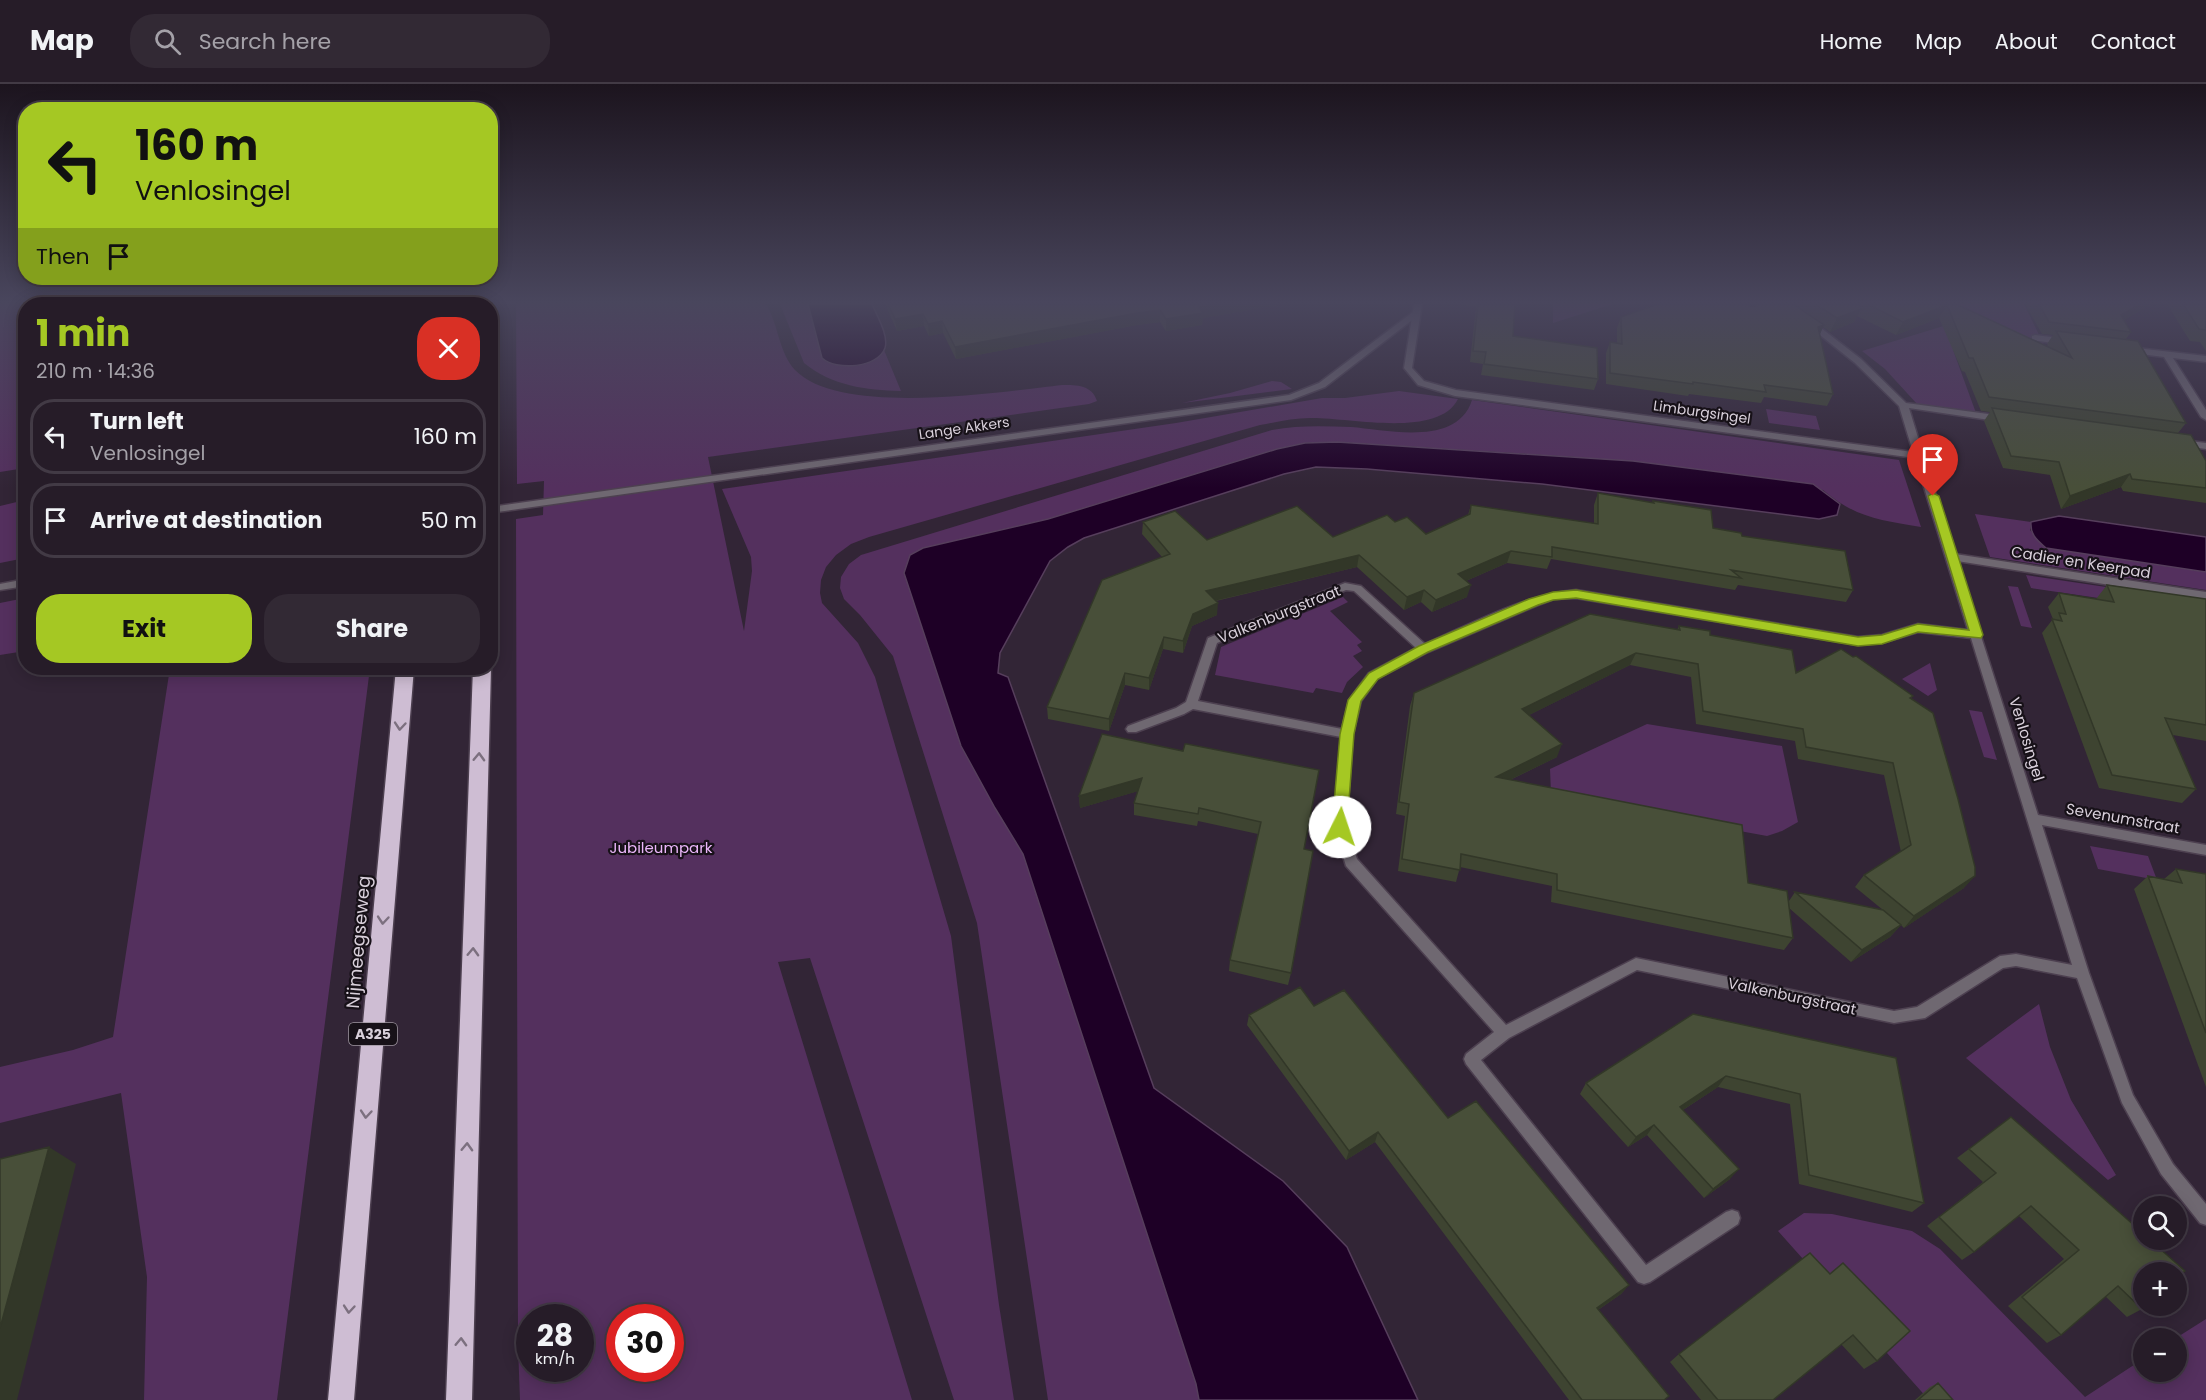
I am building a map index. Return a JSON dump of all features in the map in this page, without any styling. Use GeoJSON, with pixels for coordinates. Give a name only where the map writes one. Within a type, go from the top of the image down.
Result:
{"type":"FeatureCollection","features":[{"type":"Feature","properties":{"kind":"highway","name":"Nijmeegseweg"},"geometry":{"type":"LineString","coordinates":[[341,1400],[404,675]]}},
{"type":"Feature","properties":{"kind":"highway"},"geometry":{"type":"LineString","coordinates":[[459,1400],[482,675]]}},
{"type":"Feature","properties":{"kind":"street","name":"Lange Akkers"},"geometry":{"type":"LineString","coordinates":[[498,509],[1291,397],[1322,385],[1348,365]]}},
{"type":"Feature","properties":{"kind":"street","name":"Limburgsingel"},"geometry":{"type":"LineString","coordinates":[[1408,365],[1408,368],[1421,383],[1455,393],[1921,456]]}},
{"type":"Feature","properties":{"kind":"street","name":"Venlosingel"},"geometry":{"type":"LineString","coordinates":[[1865,365],[1903,405],[1921,456],[2082,973],[2127,1098],[2167,1169],[2206,1217]]}},
{"type":"Feature","properties":{"kind":"street"},"geometry":{"type":"LineString","coordinates":[[2174,365],[2206,417]]}},
{"type":"Feature","properties":{"kind":"street"},"geometry":{"type":"LineString","coordinates":[[1903,405],[2008,419]]}},
{"type":"Feature","properties":{"kind":"street"},"geometry":{"type":"LineString","coordinates":[[2171,441],[2206,446]]}},
{"type":"Feature","properties":{"kind":"street","name":"Cadier en Keerpad"},"geometry":{"type":"LineString","coordinates":[[1952,557],[2206,596]]}},
{"type":"Feature","properties":{"kind":"street"},"geometry":{"type":"LineString","coordinates":[[0,586],[18,583]]}},
{"type":"Feature","properties":{"kind":"street","name":"Valkenburgstraat"},"geometry":{"type":"LineString","coordinates":[[1191,704],[1212,641],[1345,586],[1357,588],[1424,649]]}},
{"type":"Feature","properties":{"kind":"street"},"geometry":{"type":"LineString","coordinates":[[1504,1034],[1351,861],[1340,827],[1347,734],[1355,700],[1373,676],[1424,649],[1534,602],[1553,596],[1576,594],[1858,641],[1882,639],[1918,628],[1977,635]]}},
{"type":"Feature","properties":{"kind":"street"},"geometry":{"type":"LineString","coordinates":[[1132,729],[1180,711],[1191,704],[1347,734]]}},
{"type":"Feature","properties":{"kind":"street","name":"Sevenumstraat"},"geometry":{"type":"LineString","coordinates":[[2035,819],[2206,850]]}},
{"type":"Feature","properties":{"kind":"street","name":"Valkenburgstraat"},"geometry":{"type":"LineString","coordinates":[[1732,1218],[1644,1276],[1471,1059],[1504,1034],[1636,964],[1894,1017],[1920,1013],[2000,962],[2016,960],[2082,973]]}},
{"type":"Feature","properties":{"kind":"green space"},"geometry":{"type":"Polygon","coordinates":[[[0,365],[18,365],[18,469],[0,472],[0,365]]]}},
{"type":"Feature","properties":{"kind":"green space","name":"Jubileumpark"},"geometry":{"type":"Polygon","coordinates":[[[516,365],[792,365],[817,384],[847,393],[883,397],[963,396],[1062,385],[1083,387],[1095,396],[1097,401],[1089,404],[708,457],[744,631],[752,571],[751,557],[722,489],[1176,423],[1322,398],[1345,398],[1399,391],[1458,399],[1447,411],[1432,419],[1412,422],[1391,423],[1310,418],[1260,425],[869,537],[851,544],[836,555],[826,567],[821,580],[822,603],[858,643],[875,677],[951,936],[999,1305],[1014,1400],[954,1400],[810,958],[778,962],[912,1400],[520,1400],[519,1382],[594,1382],[594,1304],[518,1304],[516,519],[543,515],[544,481],[517,484],[516,365]]]}},
{"type":"Feature","properties":{"kind":"green space"},"geometry":{"type":"Polygon","coordinates":[[[807,365],[890,365],[901,391],[850,385],[815,371],[807,365]]]}},
{"type":"Feature","properties":{"kind":"green space"},"geometry":{"type":"Polygon","coordinates":[[[1880,365],[1959,365],[1976,413],[1918,405],[1880,365]]]}},
{"type":"Feature","properties":{"kind":"green space"},"geometry":{"type":"Polygon","coordinates":[[[1272,381],[1281,382],[1292,389],[1182,403],[1230,393],[1272,381]]]}},
{"type":"Feature","properties":{"kind":"green space"},"geometry":{"type":"Polygon","coordinates":[[[1472,400],[1899,460],[1921,527],[1881,520],[1858,512],[1846,507],[1823,490],[1576,457],[1337,442],[1305,443],[1277,449],[1048,519],[923,548],[910,555],[995,808],[1023,854],[1051,934],[1196,1384],[1199,1400],[1048,1400],[977,923],[893,656],[844,599],[840,588],[841,577],[849,564],[861,555],[1272,430],[1321,426],[1402,432],[1437,430],[1452,424],[1464,415],[1472,400]]]}},
{"type":"Feature","properties":{"kind":"green space"},"geometry":{"type":"Polygon","coordinates":[[[1766,409],[1816,416],[1820,430],[1769,423],[1766,409]]]}},
{"type":"Feature","properties":{"kind":"green space"},"geometry":{"type":"Polygon","coordinates":[[[18,502],[18,559],[0,563],[0,506],[18,502]]]}},
{"type":"Feature","properties":{"kind":"green space"},"geometry":{"type":"Polygon","coordinates":[[[1975,514],[2031,522],[2030,530],[2046,548],[2206,572],[2206,590],[1990,557],[1975,514]]]}},
{"type":"Feature","properties":{"kind":"green space"},"geometry":{"type":"Polygon","coordinates":[[[2026,575],[2106,587],[2112,600],[2031,588],[2026,575]]]}},
{"type":"Feature","properties":{"kind":"green space"},"geometry":{"type":"Polygon","coordinates":[[[2008,586],[2018,587],[2032,628],[2021,626],[2008,586]]]}},
{"type":"Feature","properties":{"kind":"green space"},"geometry":{"type":"Polygon","coordinates":[[[1343,597],[1348,602],[1330,611],[1362,642],[1357,645],[1362,651],[1353,656],[1363,667],[1347,682],[1342,693],[1316,688],[1313,693],[1215,675],[1221,647],[1343,597]]]}},
{"type":"Feature","properties":{"kind":"green space"},"geometry":{"type":"Polygon","coordinates":[[[18,599],[18,652],[0,655],[0,603],[18,599]]]}},
{"type":"Feature","properties":{"kind":"green space"},"geometry":{"type":"Polygon","coordinates":[[[1930,663],[1937,690],[1928,696],[1902,679],[1930,663]]]}},
{"type":"Feature","properties":{"kind":"green space"},"geometry":{"type":"Polygon","coordinates":[[[169,675],[369,675],[277,1400],[144,1400],[147,1277],[121,1093],[0,1123],[0,1067],[73,1050],[113,1037],[169,675]]]}},
{"type":"Feature","properties":{"kind":"green space"},"geometry":{"type":"Polygon","coordinates":[[[1969,710],[1982,712],[1997,760],[1984,757],[1969,710]]]}},
{"type":"Feature","properties":{"kind":"green space"},"geometry":{"type":"Polygon","coordinates":[[[1647,724],[1782,746],[1798,822],[1767,836],[1565,799],[1551,793],[1550,769],[1647,724]]]}},
{"type":"Feature","properties":{"kind":"green space"},"geometry":{"type":"Polygon","coordinates":[[[2090,846],[2148,856],[2157,880],[2098,869],[2090,846]]]}},
{"type":"Feature","properties":{"kind":"green space"},"geometry":{"type":"Polygon","coordinates":[[[2039,1004],[2050,1047],[2071,1100],[2116,1175],[2108,1180],[1966,1058],[2039,1004]]]}},
{"type":"Feature","properties":{"kind":"green space"},"geometry":{"type":"Polygon","coordinates":[[[1804,1213],[1832,1214],[1912,1231],[1940,1249],[2085,1397],[2133,1366],[2133,1382],[2187,1382],[2187,1331],[2206,1319],[2206,1400],[1929,1400],[1778,1231],[1804,1213]]]}},
{"type":"Feature","properties":{"kind":"shaded area"},"geometry":{"type":"Polygon","coordinates":[[[1337,442],[1633,461],[1813,484],[1840,504],[1837,515],[1819,519],[1542,484],[1367,469],[1316,467],[1284,474],[1084,538],[1050,561],[1000,653],[998,673],[1008,677],[1154,1088],[1283,1181],[1347,1247],[1418,1400],[1199,1400],[1196,1384],[1023,854],[961,746],[904,573],[910,555],[923,548],[1048,519],[1277,449],[1305,443],[1337,442]]]}},
{"type":"Feature","properties":{"kind":"shaded area"},"geometry":{"type":"Polygon","coordinates":[[[2059,516],[2206,537],[2206,572],[2046,548],[2033,534],[2031,522],[2059,516]]]}},
{"type":"Feature","properties":{"kind":"building"},"geometry":{"type":"Polygon","coordinates":[[[1495,365],[1598,365],[1598,379],[1495,365]]]}},
{"type":"Feature","properties":{"kind":"building"},"geometry":{"type":"Polygon","coordinates":[[[1610,365],[1827,365],[1833,394],[1764,385],[1766,392],[1610,373],[1610,365]]]}},
{"type":"Feature","properties":{"kind":"building"},"geometry":{"type":"Polygon","coordinates":[[[1976,365],[2152,365],[2186,423],[1989,397],[1976,365]]]}},
{"type":"Feature","properties":{"kind":"building"},"geometry":{"type":"Polygon","coordinates":[[[1992,408],[2191,435],[2206,461],[2206,488],[2132,479],[2130,474],[2070,496],[2059,462],[2011,456],[1992,408]]]}},
{"type":"Feature","properties":{"kind":"building"},"geometry":{"type":"Polygon","coordinates":[[[1598,493],[1711,510],[1713,528],[1741,533],[1742,536],[1845,551],[1853,590],[1731,570],[1741,578],[1552,547],[1552,557],[1511,551],[1458,574],[1471,585],[1436,600],[1424,590],[1407,597],[1359,555],[1206,591],[1218,603],[1193,614],[1183,641],[1164,637],[1149,678],[1125,673],[1109,719],[1047,707],[1102,580],[1170,554],[1143,522],[1175,511],[1207,540],[1297,506],[1333,537],[1387,515],[1395,522],[1407,517],[1426,534],[1470,514],[1471,505],[1598,524],[1598,493]]]}},
{"type":"Feature","properties":{"kind":"building"},"geometry":{"type":"Polygon","coordinates":[[[2107,585],[2206,599],[2206,725],[2165,718],[2196,789],[2112,775],[2052,619],[2062,621],[2059,613],[2066,614],[2059,593],[2114,602],[2107,585]]]}},
{"type":"Feature","properties":{"kind":"building"},"geometry":{"type":"Polygon","coordinates":[[[1590,614],[1680,630],[1679,626],[1710,631],[1710,635],[1792,650],[1796,673],[1841,649],[1853,657],[1856,656],[1933,713],[1958,799],[1975,867],[1975,876],[1914,916],[1864,875],[1911,845],[1893,763],[1806,747],[1803,729],[1703,711],[1698,664],[1636,653],[1522,709],[1562,744],[1496,777],[1742,825],[1748,883],[1787,891],[1793,938],[1557,890],[1557,874],[1461,854],[1460,870],[1402,859],[1409,804],[1399,802],[1414,693],[1590,614]]]}},
{"type":"Feature","properties":{"kind":"building"},"geometry":{"type":"Polygon","coordinates":[[[1102,734],[1183,751],[1187,744],[1319,770],[1304,849],[1313,851],[1291,973],[1230,960],[1261,822],[1199,808],[1198,814],[1134,803],[1142,778],[1079,796],[1102,734]]]}},
{"type":"Feature","properties":{"kind":"building"},"geometry":{"type":"Polygon","coordinates":[[[2176,869],[2206,874],[2206,1033],[2148,876],[2182,883],[2176,869]]]}},
{"type":"Feature","properties":{"kind":"building"},"geometry":{"type":"Polygon","coordinates":[[[1795,892],[1883,910],[1901,925],[1862,950],[1795,892]]]}},
{"type":"Feature","properties":{"kind":"building"},"geometry":{"type":"Polygon","coordinates":[[[1300,987],[1314,1006],[1344,990],[1448,1118],[1476,1101],[1629,1285],[1597,1308],[1669,1396],[1664,1400],[1582,1400],[1378,1132],[1349,1151],[1249,1015],[1300,987]]]}},
{"type":"Feature","properties":{"kind":"building"},"geometry":{"type":"Polygon","coordinates":[[[1693,1014],[1896,1058],[1924,1203],[1809,1175],[1800,1094],[1726,1076],[1680,1107],[1739,1169],[1713,1189],[1654,1125],[1636,1137],[1586,1083],[1693,1014]]]}},
{"type":"Feature","properties":{"kind":"building"},"geometry":{"type":"Polygon","coordinates":[[[2011,1117],[2133,1224],[2133,1250],[2161,1250],[2175,1262],[2133,1262],[2133,1300],[2118,1286],[2061,1335],[2022,1297],[2079,1250],[2031,1206],[1974,1252],[1939,1217],[1996,1173],[1969,1149],[2011,1117]]]}},
{"type":"Feature","properties":{"kind":"building"},"geometry":{"type":"Polygon","coordinates":[[[49,1147],[0,1328],[0,1159],[49,1147]]]}},
{"type":"Feature","properties":{"kind":"building"},"geometry":{"type":"Polygon","coordinates":[[[1810,1253],[1830,1274],[1843,1263],[1910,1331],[1877,1361],[1853,1335],[1773,1400],[1718,1400],[1679,1354],[1810,1253]]]}},
{"type":"Feature","properties":{"kind":"building"},"geometry":{"type":"Polygon","coordinates":[[[1938,1383],[1953,1400],[1918,1400],[1938,1383]]]}},
{"type":"Feature","properties":{"kind":"route"},"geometry":{"type":"LineString","coordinates":[[1340,827],[1347,734],[1355,700],[1373,676],[1424,649],[1553,596],[1576,594],[1858,641],[1882,639],[1918,628],[1977,635],[1933,496]]}}]}
